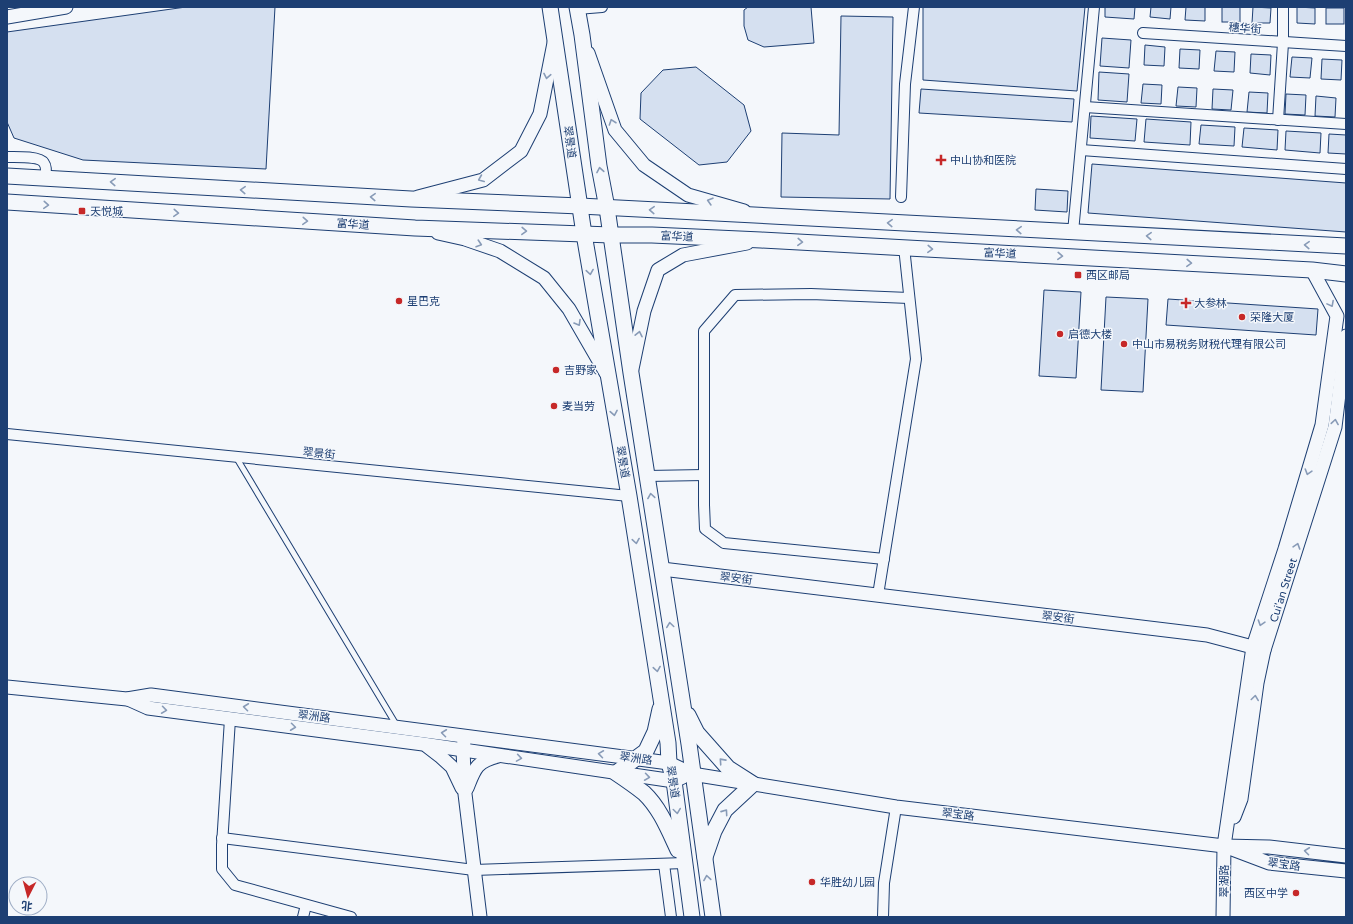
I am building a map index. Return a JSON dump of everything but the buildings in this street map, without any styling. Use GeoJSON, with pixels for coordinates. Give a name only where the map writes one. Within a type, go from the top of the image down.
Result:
{"type":"FeatureCollection","features":[{"type":"Feature","properties":{"kind":"main road","name":"翠景道"},"geometry":{"type":"LineString","coordinates":[[550,7],[584,234],[629,496],[662,701],[668,743],[669,763],[674,781],[692,917]]}},
{"type":"Feature","properties":{"kind":"main road","name":"翠景道"},"geometry":{"type":"LineString","coordinates":[[577,8],[582,35],[599,166],[607,208],[662,569],[713,917]]}},
{"type":"Feature","properties":{"kind":"main road"},"geometry":{"type":"LineString","coordinates":[[7,176],[412,199],[580,206],[1346,246]]}},
{"type":"Feature","properties":{"kind":"main road","name":"富华道"},"geometry":{"type":"LineString","coordinates":[[7,202],[415,228],[611,235],[652,235],[904,247],[1312,270],[1346,274]]}},
{"type":"Feature","properties":{"kind":"main road"},"geometry":{"type":"LineString","coordinates":[[662,701],[655,732],[646,751],[616,772],[645,794],[655,806],[667,826],[684,863]]}},
{"type":"Feature","properties":{"kind":"main road"},"geometry":{"type":"LineString","coordinates":[[682,702],[697,733],[713,752],[728,768],[753,784],[725,810],[714,831],[704,860]]}},
{"type":"Feature","properties":{"kind":"street"},"geometry":{"type":"LineString","coordinates":[[7,16],[66,7]]}},
{"type":"Feature","properties":{"kind":"street"},"geometry":{"type":"LineString","coordinates":[[577,8],[602,7]]}},
{"type":"Feature","properties":{"kind":"street"},"geometry":{"type":"LineString","coordinates":[[901,197],[905,84],[914,7]]}},
{"type":"Feature","properties":{"kind":"street"},"geometry":{"type":"LineString","coordinates":[[1073,232],[1094,7]]}},
{"type":"Feature","properties":{"kind":"street"},"geometry":{"type":"LineString","coordinates":[[1278,120],[1283,42],[1283,7]]}},
{"type":"Feature","properties":{"kind":"street","name":"穗华街"},"geometry":{"type":"LineString","coordinates":[[1143,34],[1346,46]]}},
{"type":"Feature","properties":{"kind":"street"},"geometry":{"type":"LineString","coordinates":[[582,35],[615,130],[644,164],[688,195],[761,216]]}},
{"type":"Feature","properties":{"kind":"street"},"geometry":{"type":"LineString","coordinates":[[412,199],[483,180],[521,151],[540,114],[555,37]]}},
{"type":"Feature","properties":{"kind":"street"},"geometry":{"type":"LineString","coordinates":[[1085,107],[1346,124]]}},
{"type":"Feature","properties":{"kind":"street"},"geometry":{"type":"LineString","coordinates":[[1081,150],[1346,169]]}},
{"type":"Feature","properties":{"kind":"street"},"geometry":{"type":"LineString","coordinates":[[7,157],[40,159],[44,162],[46,167],[45,178]]}},
{"type":"Feature","properties":{"kind":"street"},"geometry":{"type":"LineString","coordinates":[[415,228],[465,239],[500,251],[544,278],[569,309],[607,374]]}},
{"type":"Feature","properties":{"kind":"street"},"geometry":{"type":"LineString","coordinates":[[631,373],[644,311],[658,270],[683,255],[761,240]]}},
{"type":"Feature","properties":{"kind":"street"},"geometry":{"type":"LineString","coordinates":[[878,595],[916,359],[904,247]]}},
{"type":"Feature","properties":{"kind":"street","name":"Cui'an Street"},"geometry":{"type":"LineString","coordinates":[[1258,649],[1285,549],[1322,425],[1337,316],[1312,270]]}},
{"type":"Feature","properties":{"kind":"street"},"geometry":{"type":"LineString","coordinates":[[884,560],[724,542],[705,529],[704,331],[735,295],[811,294],[909,298]]}},
{"type":"Feature","properties":{"kind":"street","name":"Cui'an Street"},"geometry":{"type":"LineString","coordinates":[[1258,649],[1335,427],[1346,336]]}},
{"type":"Feature","properties":{"kind":"street","name":"翠景街"},"geometry":{"type":"LineString","coordinates":[[7,434],[629,496]]}},
{"type":"Feature","properties":{"kind":"street"},"geometry":{"type":"LineString","coordinates":[[647,476],[704,475]]}},
{"type":"Feature","properties":{"kind":"street","name":"翠安街"},"geometry":{"type":"LineString","coordinates":[[662,569],[1207,635],[1258,649]]}},
{"type":"Feature","properties":{"kind":"street"},"geometry":{"type":"LineString","coordinates":[[1224,846],[1258,649]]}},
{"type":"Feature","properties":{"kind":"street","name":"翠洲路"},"geometry":{"type":"LineString","coordinates":[[7,687],[127,699],[151,695],[636,758],[669,763],[692,774]]}},
{"type":"Feature","properties":{"kind":"street","name":"翠洲路"},"geometry":{"type":"LineString","coordinates":[[127,699],[148,708],[423,744],[674,781]]}},
{"type":"Feature","properties":{"kind":"street"},"geometry":{"type":"LineString","coordinates":[[230,719],[222,838],[222,869],[234,885],[351,917]]}},
{"type":"Feature","properties":{"kind":"street"},"geometry":{"type":"LineString","coordinates":[[464,735],[463,750],[465,794],[480,917]]}},
{"type":"Feature","properties":{"kind":"street"},"geometry":{"type":"LineString","coordinates":[[423,744],[452,767],[465,794]]}},
{"type":"Feature","properties":{"kind":"street"},"geometry":{"type":"LineString","coordinates":[[465,794],[473,771],[484,760],[502,755]]}},
{"type":"Feature","properties":{"kind":"street"},"geometry":{"type":"LineString","coordinates":[[674,781],[692,774]]}},
{"type":"Feature","properties":{"kind":"street","name":"翠宝路"},"geometry":{"type":"LineString","coordinates":[[692,774],[896,807],[1224,846],[1269,847],[1346,856]]}},
{"type":"Feature","properties":{"kind":"street"},"geometry":{"type":"LineString","coordinates":[[883,917],[884,883],[896,807]]}},
{"type":"Feature","properties":{"kind":"street"},"geometry":{"type":"LineString","coordinates":[[222,838],[474,870],[684,863]]}},
{"type":"Feature","properties":{"kind":"street","name":"翠宝路"},"geometry":{"type":"LineString","coordinates":[[1224,846],[1269,863],[1346,871]]}},
{"type":"Feature","properties":{"kind":"street","name":"翠湖路"},"geometry":{"type":"LineString","coordinates":[[1223,917],[1224,846]]}},
{"type":"Feature","properties":{"kind":"street"},"geometry":{"type":"LineString","coordinates":[[664,864],[671,917]]}},
{"type":"Feature","properties":{"kind":"street"},"geometry":{"type":"LineString","coordinates":[[303,917],[306,905]]}},
{"type":"Feature","properties":{"kind":"lane"},"geometry":{"type":"LineString","coordinates":[[236,456],[398,727]]}},
{"type":"Feature","properties":{"kind":"place","name":"中山协和医院"},"geometry":{"type":"Point","coordinates":[941,160]}},
{"type":"Feature","properties":{"kind":"place","name":"天悦城"},"geometry":{"type":"Point","coordinates":[82,211]}},
{"type":"Feature","properties":{"kind":"place","name":"西区邮局"},"geometry":{"type":"Point","coordinates":[1078,275]}},
{"type":"Feature","properties":{"kind":"place","name":"星巴克"},"geometry":{"type":"Point","coordinates":[399,301]}},
{"type":"Feature","properties":{"kind":"place","name":"大参林"},"geometry":{"type":"Point","coordinates":[1186,303]}},
{"type":"Feature","properties":{"kind":"place","name":"荣隆大厦"},"geometry":{"type":"Point","coordinates":[1242,317]}},
{"type":"Feature","properties":{"kind":"place","name":"启德大楼"},"geometry":{"type":"Point","coordinates":[1060,334]}},
{"type":"Feature","properties":{"kind":"place","name":"中山市易税务财税代理有限公司"},"geometry":{"type":"Point","coordinates":[1124,344]}},
{"type":"Feature","properties":{"kind":"place","name":"吉野家"},"geometry":{"type":"Point","coordinates":[556,370]}},
{"type":"Feature","properties":{"kind":"place","name":"麦当劳"},"geometry":{"type":"Point","coordinates":[554,406]}},
{"type":"Feature","properties":{"kind":"place","name":"华胜幼儿园"},"geometry":{"type":"Point","coordinates":[812,882]}},
{"type":"Feature","properties":{"kind":"place","name":"西区中学"},"geometry":{"type":"Point","coordinates":[1296,893]}}]}
